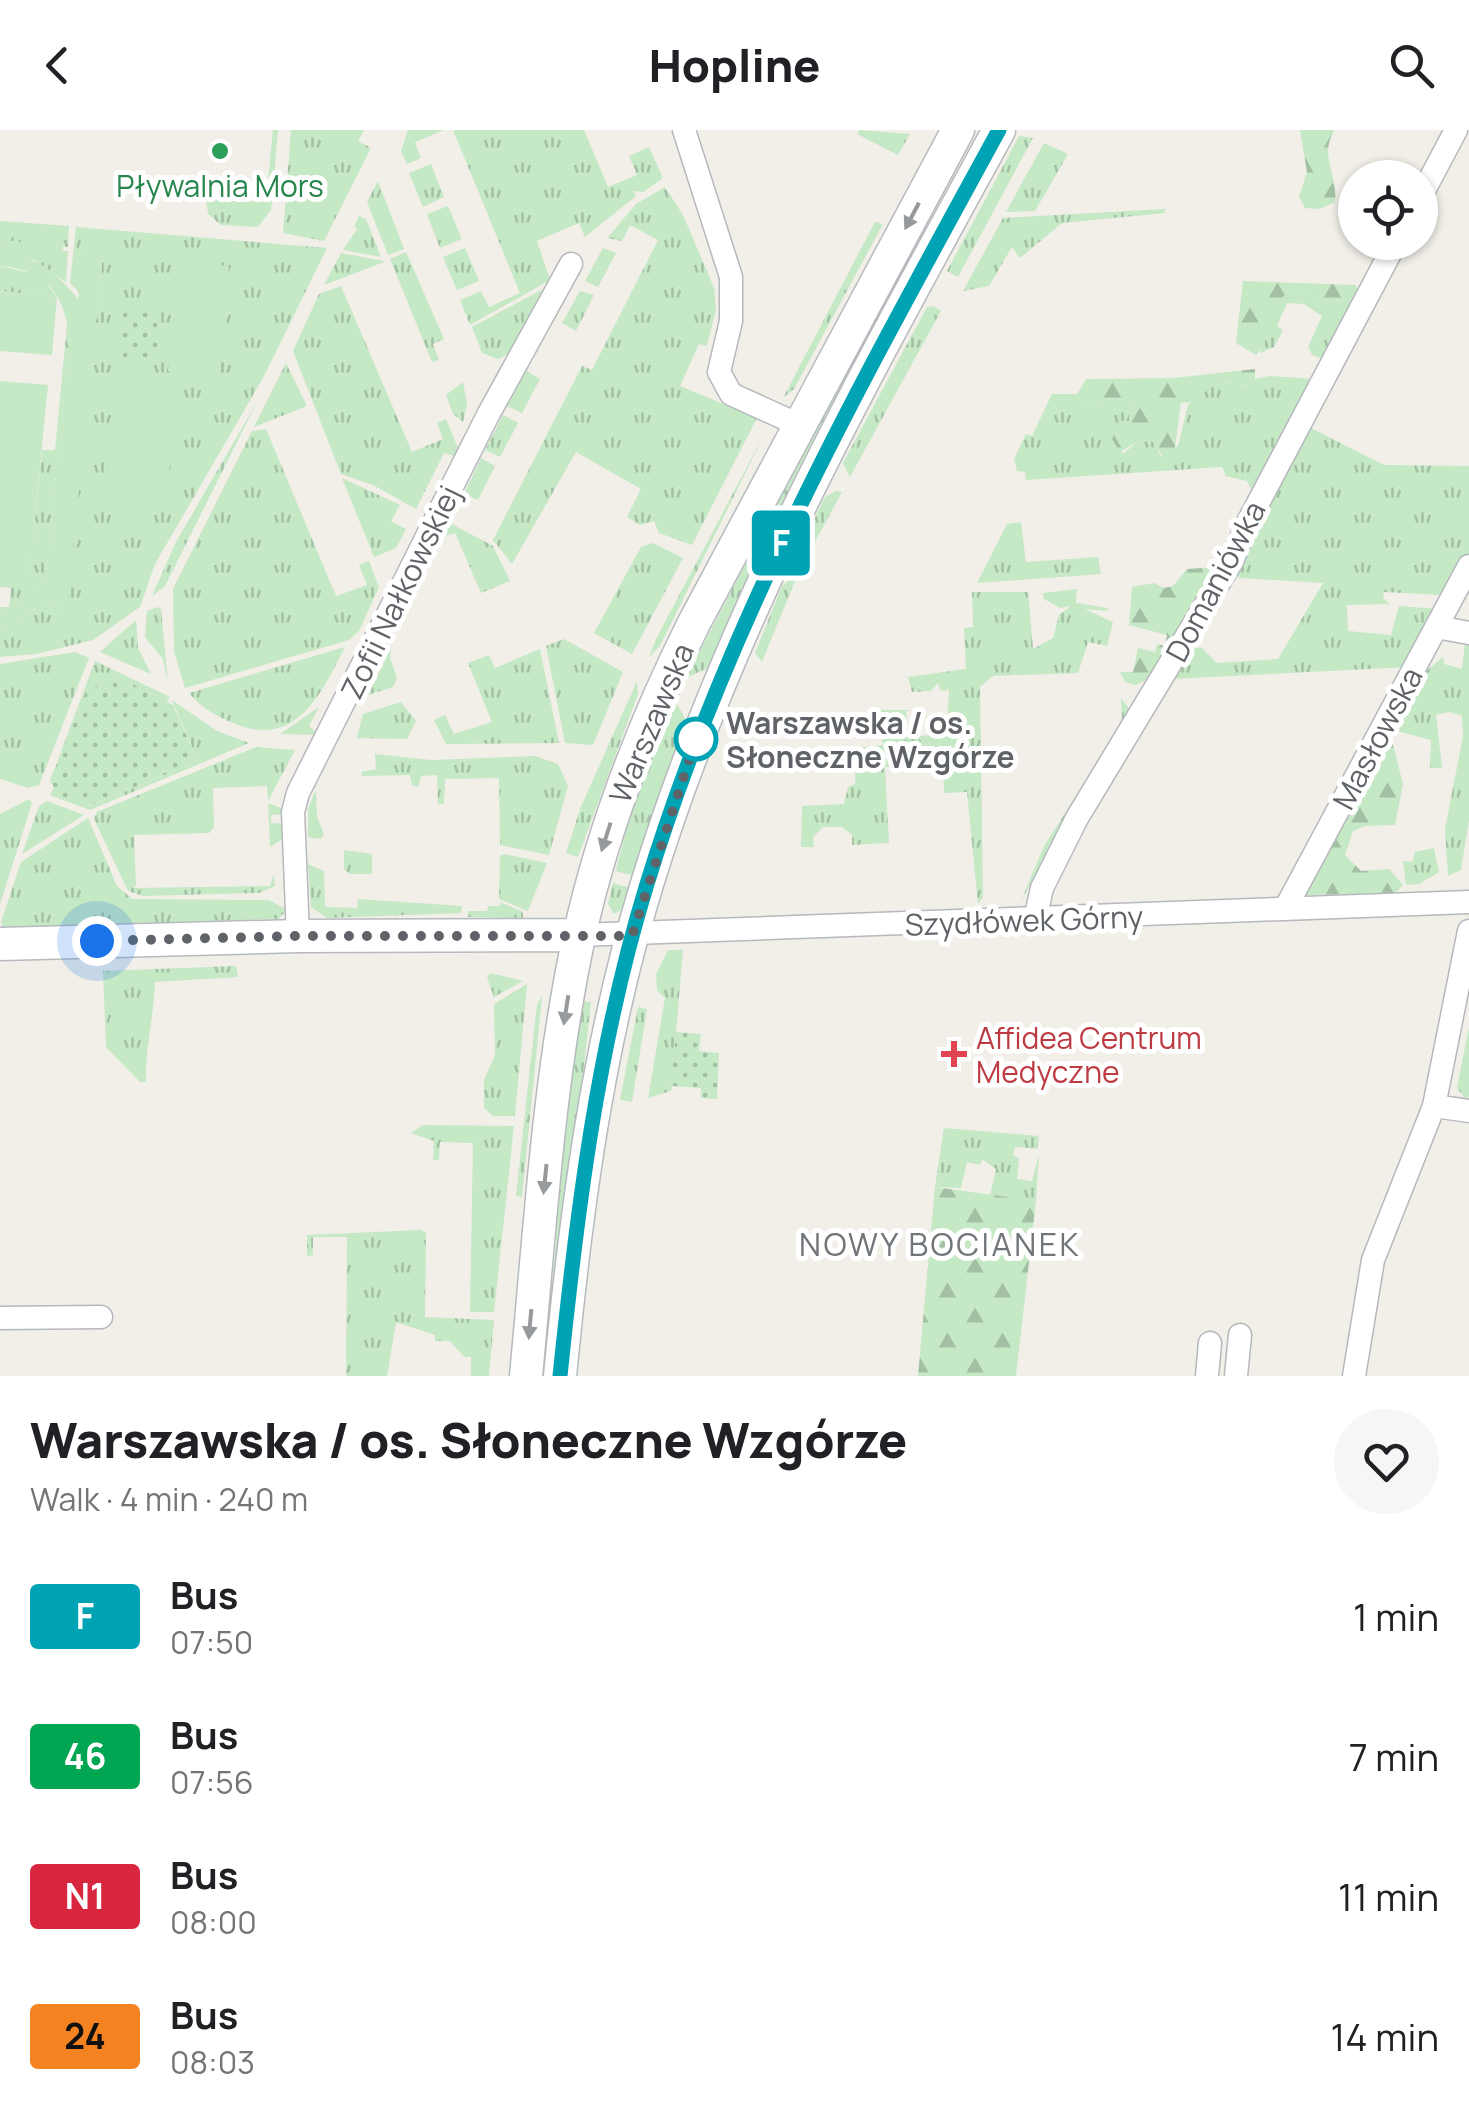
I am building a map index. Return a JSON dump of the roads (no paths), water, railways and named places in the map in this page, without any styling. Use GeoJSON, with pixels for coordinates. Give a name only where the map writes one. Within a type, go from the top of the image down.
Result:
{"type":"FeatureCollection","features":[{"type":"Feature","properties":{"kind":"main road","name":"Warszawska"},"geometry":{"type":"LineString","coordinates":[[526,1376],[554,1086],[579,935],[619,797],[658,698],[958,130]]}},
{"type":"Feature","properties":{"kind":"main road","name":"Warszawska"},"geometry":{"type":"LineString","coordinates":[[560,1376],[596,1102],[632,936],[698,736],[769,566],[1000,130]]}},
{"type":"Feature","properties":{"kind":"main road"},"geometry":{"type":"LineString","coordinates":[[0,944],[298,936],[579,935]]}},
{"type":"Feature","properties":{"kind":"street"},"geometry":{"type":"LineString","coordinates":[[684,130],[730,277],[731,321],[719,372],[730,394],[799,425]]}},
{"type":"Feature","properties":{"kind":"street"},"geometry":{"type":"LineString","coordinates":[[1438,164],[1456,130]]}},
{"type":"Feature","properties":{"kind":"street","name":"Domaniówka"},"geometry":{"type":"LineString","coordinates":[[1035,919],[1042,888],[1078,818],[1232,561],[1256,507],[1386,260]]}},
{"type":"Feature","properties":{"kind":"street","name":"Zofii Nałkowskiej"},"geometry":{"type":"LineString","coordinates":[[298,936],[293,812],[298,792],[488,415],[571,264]]}},
{"type":"Feature","properties":{"kind":"street","name":"Masłowska"},"geometry":{"type":"LineString","coordinates":[[1285,909],[1469,566]]}},
{"type":"Feature","properties":{"kind":"street"},"geometry":{"type":"LineString","coordinates":[[1436,627],[1469,633]]}},
{"type":"Feature","properties":{"kind":"street","name":"Szydłówek Górny"},"geometry":{"type":"LineString","coordinates":[[579,935],[1469,902]]}},
{"type":"Feature","properties":{"kind":"street"},"geometry":{"type":"LineString","coordinates":[[1354,1376],[1374,1260],[1434,1106],[1469,931]]}},
{"type":"Feature","properties":{"kind":"street"},"geometry":{"type":"LineString","coordinates":[[1434,1106],[1469,1111]]}},
{"type":"Feature","properties":{"kind":"street"},"geometry":{"type":"LineString","coordinates":[[0,1318],[101,1318]]}},
{"type":"Feature","properties":{"kind":"street"},"geometry":{"type":"LineString","coordinates":[[1236,1376],[1240,1335]]}},
{"type":"Feature","properties":{"kind":"street"},"geometry":{"type":"LineString","coordinates":[[1207,1376],[1210,1343]]}},
{"type":"Feature","properties":{"kind":"place","name":"Pływalnia Mors"},"geometry":{"type":"Point","coordinates":[220,151]}},
{"type":"Feature","properties":{"kind":"place","name":"Warszawska / os. Słoneczne Wzgórze"},"geometry":{"type":"Point","coordinates":[696,739]}},
{"type":"Feature","properties":{"kind":"place","name":"Affidea Centrum Medyczne"},"geometry":{"type":"Point","coordinates":[954,1054]}},
{"type":"Feature","properties":{"kind":"district","name":"NOWY BOCIANEK"},"geometry":{"type":"Point","coordinates":[940,1244]}}]}
